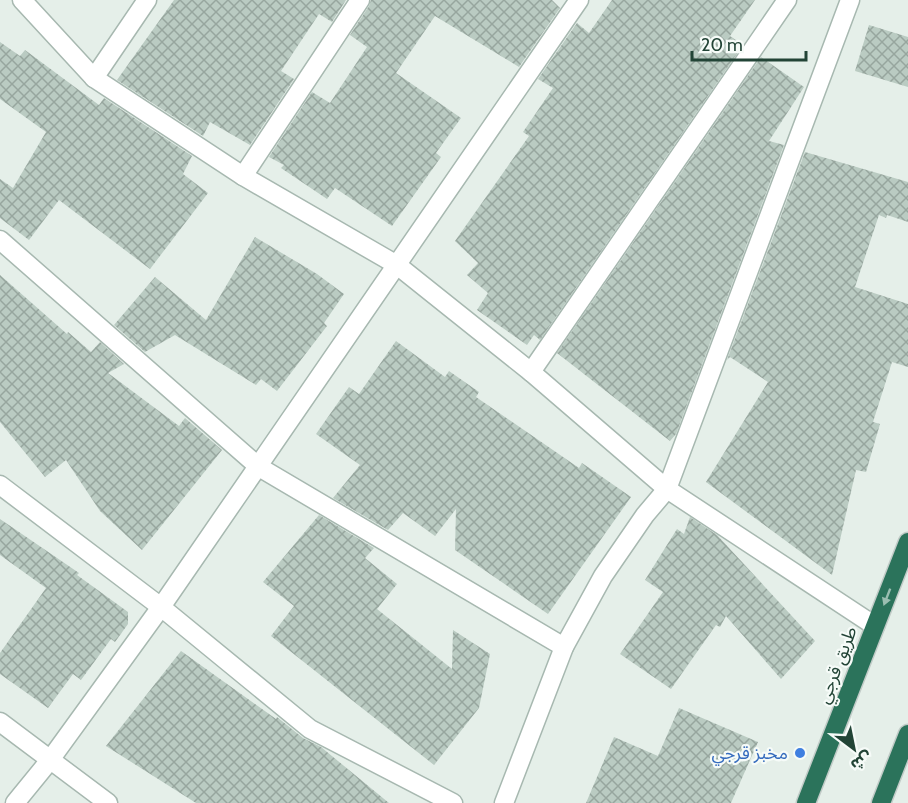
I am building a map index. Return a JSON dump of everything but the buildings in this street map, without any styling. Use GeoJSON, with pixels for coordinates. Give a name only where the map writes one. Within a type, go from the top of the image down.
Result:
{"type":"FeatureCollection","features":[{"type":"Feature","properties":{"kind":"highway","name":"طريق قرجي"},"geometry":{"type":"LineString","coordinates":[[806,803],[908,542]]}},
{"type":"Feature","properties":{"kind":"highway"},"geometry":{"type":"LineString","coordinates":[[881,803],[908,734]]}},
{"type":"Feature","properties":{"kind":"street"},"geometry":{"type":"LineString","coordinates":[[22,0],[94,78],[243,177],[397,265],[531,372],[667,489],[875,627]]}},
{"type":"Feature","properties":{"kind":"street"},"geometry":{"type":"LineString","coordinates":[[94,78],[147,0]]}},
{"type":"Feature","properties":{"kind":"street"},"geometry":{"type":"LineString","coordinates":[[243,177],[360,0]]}},
{"type":"Feature","properties":{"kind":"street"},"geometry":{"type":"LineString","coordinates":[[15,803],[51,760],[161,607],[579,0]]}},
{"type":"Feature","properties":{"kind":"street"},"geometry":{"type":"LineString","coordinates":[[531,372],[788,0]]}},
{"type":"Feature","properties":{"kind":"street"},"geometry":{"type":"LineString","coordinates":[[504,803],[564,647],[603,576],[645,515],[667,489],[850,0]]}},
{"type":"Feature","properties":{"kind":"street"},"geometry":{"type":"LineString","coordinates":[[0,240],[259,467],[564,647]]}},
{"type":"Feature","properties":{"kind":"street"},"geometry":{"type":"LineString","coordinates":[[0,484],[161,607],[310,729],[453,803]]}},
{"type":"Feature","properties":{"kind":"street"},"geometry":{"type":"LineString","coordinates":[[0,722],[108,803]]}},
{"type":"Feature","properties":{"kind":"place","name":"مخبز قرجي"},"geometry":{"type":"Point","coordinates":[800,753]}}]}
